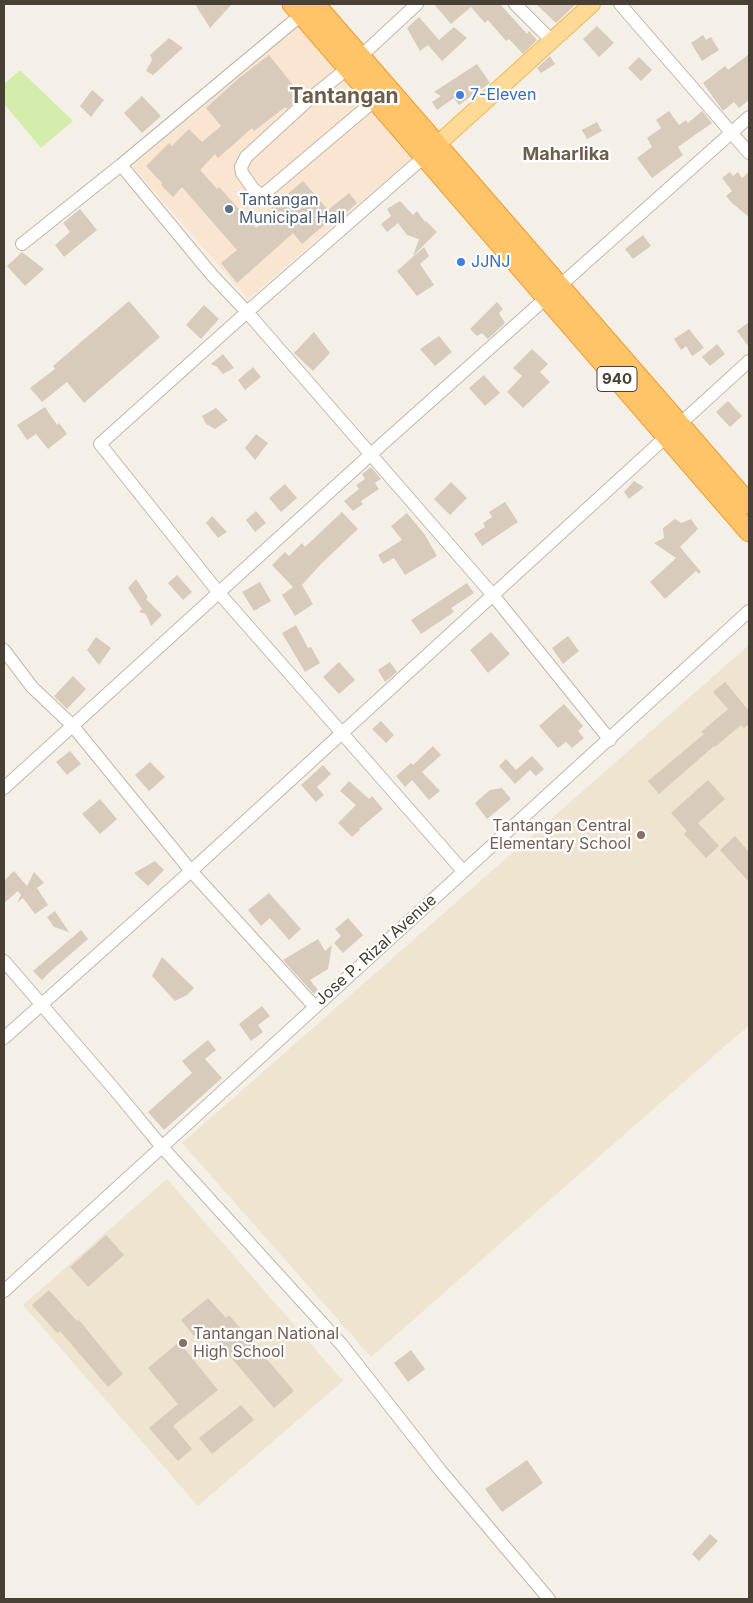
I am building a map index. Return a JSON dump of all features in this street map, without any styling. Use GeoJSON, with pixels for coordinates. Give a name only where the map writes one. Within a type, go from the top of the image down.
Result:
{"type":"FeatureCollection","features":[{"type":"Feature","properties":{"kind":"highway","name":"940"},"geometry":{"type":"LineString","coordinates":[[306,7],[674,430],[749,532]]}},
{"type":"Feature","properties":{"kind":"highway","name":"940"},"geometry":{"type":"LineString","coordinates":[[674,430],[749,504]]}},
{"type":"Feature","properties":{"kind":"main road"},"geometry":{"type":"LineString","coordinates":[[431,151],[592,4]]}},
{"type":"Feature","properties":{"kind":"street"},"geometry":{"type":"LineString","coordinates":[[382,95],[269,191],[260,194],[254,190],[242,173],[241,167],[246,157],[307,101],[354,62],[404,10],[417,4]]}},
{"type":"Feature","properties":{"kind":"street"},"geometry":{"type":"LineString","coordinates":[[515,4],[552,41]]}},
{"type":"Feature","properties":{"kind":"street"},"geometry":{"type":"LineString","coordinates":[[620,4],[749,152]]}},
{"type":"Feature","properties":{"kind":"street"},"geometry":{"type":"LineString","coordinates":[[22,244],[121,165],[306,7]]}},
{"type":"Feature","properties":{"kind":"street"},"geometry":{"type":"LineString","coordinates":[[4,788],[370,455],[749,116]]}},
{"type":"Feature","properties":{"kind":"street"},"geometry":{"type":"LineString","coordinates":[[431,151],[100,444],[219,593],[463,871]]}},
{"type":"Feature","properties":{"kind":"street"},"geometry":{"type":"LineString","coordinates":[[121,165],[212,275],[247,312],[492,594],[610,740]]}},
{"type":"Feature","properties":{"kind":"street"},"geometry":{"type":"LineString","coordinates":[[4,1038],[191,871],[749,361]]}},
{"type":"Feature","properties":{"kind":"street","name":"Jose P. Rizal Avenue"},"geometry":{"type":"LineString","coordinates":[[4,1291],[314,1006],[610,740],[749,611]]}},
{"type":"Feature","properties":{"kind":"street"},"geometry":{"type":"LineString","coordinates":[[4,650],[32,687],[72,725],[191,871],[314,1006]]}},
{"type":"Feature","properties":{"kind":"street"},"geometry":{"type":"LineString","coordinates":[[4,961],[162,1147],[342,1345],[440,1470],[550,1599]]}},
{"type":"Feature","properties":{"kind":"shaded area"},"geometry":{"type":"Polygon","coordinates":[[[301,23],[413,157],[248,299],[132,166],[301,23]]]}},
{"type":"Feature","properties":{"kind":"shaded area","name":"Tantangan Central Elementary School"},"geometry":{"type":"Polygon","coordinates":[[[749,645],[749,1025],[371,1357],[182,1143],[749,645]]]}},
{"type":"Feature","properties":{"kind":"shaded area","name":"Tantangan National High School"},"geometry":{"type":"Polygon","coordinates":[[[167,1179],[343,1381],[198,1506],[23,1305],[167,1179]]]}},
{"type":"Feature","properties":{"kind":"green space"},"geometry":{"type":"Polygon","coordinates":[[[20,70],[73,121],[41,148],[4,104],[4,84],[20,70]]]}},
{"type":"Feature","properties":{"kind":"building"},"geometry":{"type":"Polygon","coordinates":[[[195,4],[232,4],[210,28],[195,4]]]}},
{"type":"Feature","properties":{"kind":"building"},"geometry":{"type":"Polygon","coordinates":[[[434,4],[500,4],[527,34],[529,31],[537,40],[523,54],[509,39],[506,41],[488,20],[485,23],[471,7],[451,24],[434,4]]]}},
{"type":"Feature","properties":{"kind":"building"},"geometry":{"type":"Polygon","coordinates":[[[536,4],[576,4],[556,23],[536,4]]]}},
{"type":"Feature","properties":{"kind":"building"},"geometry":{"type":"Polygon","coordinates":[[[419,17],[439,40],[454,27],[467,38],[442,61],[428,45],[420,51],[407,28],[419,17]]]}},
{"type":"Feature","properties":{"kind":"building"},"geometry":{"type":"Polygon","coordinates":[[[597,26],[614,43],[599,57],[583,39],[597,26]]]}},
{"type":"Feature","properties":{"kind":"building"},"geometry":{"type":"Polygon","coordinates":[[[703,35],[706,40],[711,37],[719,50],[702,61],[691,43],[703,35]]]}},
{"type":"Feature","properties":{"kind":"building"},"geometry":{"type":"Polygon","coordinates":[[[169,38],[183,48],[153,75],[146,71],[152,60],[150,55],[169,38]]]}},
{"type":"Feature","properties":{"kind":"building"},"geometry":{"type":"Polygon","coordinates":[[[749,54],[749,100],[739,108],[734,102],[723,111],[703,83],[725,66],[728,70],[749,54]]]}},
{"type":"Feature","properties":{"kind":"building"},"geometry":{"type":"Polygon","coordinates":[[[269,55],[301,95],[287,109],[285,107],[254,131],[252,128],[218,158],[215,154],[200,170],[217,189],[219,187],[256,228],[275,212],[271,208],[303,181],[328,210],[349,193],[357,203],[340,218],[337,214],[302,244],[293,233],[237,283],[221,263],[237,250],[182,187],[173,197],[146,166],[169,143],[172,146],[189,129],[202,142],[221,126],[206,108],[239,78],[269,55]]]}},
{"type":"Feature","properties":{"kind":"building"},"geometry":{"type":"Polygon","coordinates":[[[550,56],[555,64],[541,73],[537,68],[550,56]]]}},
{"type":"Feature","properties":{"kind":"building"},"geometry":{"type":"Polygon","coordinates":[[[639,57],[652,70],[641,81],[628,68],[639,57]]]}},
{"type":"Feature","properties":{"kind":"building"},"geometry":{"type":"Polygon","coordinates":[[[477,64],[490,83],[459,105],[454,98],[437,110],[432,102],[441,96],[434,92],[477,64]]]}},
{"type":"Feature","properties":{"kind":"building"},"geometry":{"type":"Polygon","coordinates":[[[92,90],[104,100],[91,117],[80,106],[92,90]]]}},
{"type":"Feature","properties":{"kind":"building"},"geometry":{"type":"Polygon","coordinates":[[[142,96],[161,116],[142,133],[124,113],[142,96]]]}},
{"type":"Feature","properties":{"kind":"building"},"geometry":{"type":"Polygon","coordinates":[[[669,111],[679,125],[686,120],[688,123],[702,111],[712,123],[678,147],[683,155],[652,178],[637,158],[652,147],[647,138],[661,128],[656,120],[669,111]]]}},
{"type":"Feature","properties":{"kind":"building"},"geometry":{"type":"Polygon","coordinates":[[[597,122],[602,131],[587,139],[582,130],[597,122]]]}},
{"type":"Feature","properties":{"kind":"building"},"geometry":{"type":"Polygon","coordinates":[[[730,172],[733,176],[738,172],[742,178],[749,172],[749,217],[726,196],[732,191],[722,178],[730,172]]]}},
{"type":"Feature","properties":{"kind":"building"},"geometry":{"type":"Polygon","coordinates":[[[400,201],[413,215],[417,211],[425,222],[437,232],[413,256],[419,239],[407,235],[398,223],[387,232],[381,224],[391,216],[387,209],[400,201]]]}},
{"type":"Feature","properties":{"kind":"building"},"geometry":{"type":"Polygon","coordinates":[[[80,209],[97,230],[64,257],[55,245],[70,232],[63,223],[80,209]]]}},
{"type":"Feature","properties":{"kind":"building"},"geometry":{"type":"Polygon","coordinates":[[[643,235],[651,246],[633,259],[625,249],[643,235]]]}},
{"type":"Feature","properties":{"kind":"building"},"geometry":{"type":"Polygon","coordinates":[[[424,247],[429,256],[420,264],[434,285],[417,296],[397,271],[424,247]]]}},
{"type":"Feature","properties":{"kind":"building"},"geometry":{"type":"Polygon","coordinates":[[[22,252],[44,269],[25,286],[7,266],[22,252]]]}},
{"type":"Feature","properties":{"kind":"building"},"geometry":{"type":"Polygon","coordinates":[[[129,301],[160,337],[84,403],[67,382],[42,402],[30,388],[55,369],[53,366],[129,301]]]}},
{"type":"Feature","properties":{"kind":"building"},"geometry":{"type":"Polygon","coordinates":[[[497,302],[503,309],[499,313],[505,323],[488,339],[482,333],[477,336],[470,329],[497,302]]]}},
{"type":"Feature","properties":{"kind":"building"},"geometry":{"type":"Polygon","coordinates":[[[204,305],[219,319],[201,339],[186,325],[204,305]]]}},
{"type":"Feature","properties":{"kind":"building"},"geometry":{"type":"Polygon","coordinates":[[[749,322],[749,347],[737,331],[749,322]]]}},
{"type":"Feature","properties":{"kind":"building"},"geometry":{"type":"Polygon","coordinates":[[[689,329],[704,348],[692,356],[686,346],[681,350],[674,339],[689,329]]]}},
{"type":"Feature","properties":{"kind":"building"},"geometry":{"type":"Polygon","coordinates":[[[314,332],[330,353],[313,371],[294,353],[314,332]]]}},
{"type":"Feature","properties":{"kind":"building"},"geometry":{"type":"Polygon","coordinates":[[[439,336],[452,352],[435,366],[420,349],[439,336]]]}},
{"type":"Feature","properties":{"kind":"building"},"geometry":{"type":"Polygon","coordinates":[[[717,344],[725,354],[710,366],[702,357],[717,344]]]}},
{"type":"Feature","properties":{"kind":"building"},"geometry":{"type":"Polygon","coordinates":[[[532,349],[548,364],[540,372],[550,382],[523,408],[507,392],[522,376],[513,368],[532,349]]]}},
{"type":"Feature","properties":{"kind":"building"},"geometry":{"type":"Polygon","coordinates":[[[223,354],[234,368],[223,374],[217,367],[211,364],[223,354]]]}},
{"type":"Feature","properties":{"kind":"building"},"geometry":{"type":"Polygon","coordinates":[[[253,367],[261,377],[245,390],[238,380],[253,367]]]}},
{"type":"Feature","properties":{"kind":"building"},"geometry":{"type":"Polygon","coordinates":[[[484,375],[500,393],[485,406],[469,388],[484,375]]]}},
{"type":"Feature","properties":{"kind":"building"},"geometry":{"type":"Polygon","coordinates":[[[728,401],[742,416],[730,427],[716,412],[728,401]]]}},
{"type":"Feature","properties":{"kind":"building"},"geometry":{"type":"Polygon","coordinates":[[[45,407],[57,425],[59,423],[67,434],[48,449],[36,434],[27,440],[17,425],[45,407]]]}},
{"type":"Feature","properties":{"kind":"building"},"geometry":{"type":"Polygon","coordinates":[[[216,408],[228,420],[215,429],[206,424],[202,416],[216,408]]]}},
{"type":"Feature","properties":{"kind":"building"},"geometry":{"type":"Polygon","coordinates":[[[256,434],[268,443],[255,460],[245,448],[256,434]]]}},
{"type":"Feature","properties":{"kind":"building"},"geometry":{"type":"Polygon","coordinates":[[[371,467],[381,479],[375,483],[379,489],[361,501],[363,504],[353,511],[344,501],[359,489],[356,485],[365,479],[362,474],[371,467]]]}},
{"type":"Feature","properties":{"kind":"building"},"geometry":{"type":"Polygon","coordinates":[[[634,481],[644,487],[629,499],[624,492],[634,481]]]}},
{"type":"Feature","properties":{"kind":"building"},"geometry":{"type":"Polygon","coordinates":[[[451,482],[467,498],[450,515],[434,499],[451,482]]]}},
{"type":"Feature","properties":{"kind":"building"},"geometry":{"type":"Polygon","coordinates":[[[285,484],[297,498],[281,512],[269,498],[285,484]]]}},
{"type":"Feature","properties":{"kind":"building"},"geometry":{"type":"Polygon","coordinates":[[[505,502],[518,522],[482,546],[474,534],[485,527],[483,523],[492,517],[489,512],[505,502]]]}},
{"type":"Feature","properties":{"kind":"building"},"geometry":{"type":"Polygon","coordinates":[[[256,511],[266,523],[255,532],[246,520],[256,511]]]}},
{"type":"Feature","properties":{"kind":"building"},"geometry":{"type":"Polygon","coordinates":[[[342,512],[358,529],[302,585],[313,604],[295,616],[282,595],[293,587],[272,565],[285,552],[289,556],[302,543],[305,547],[342,512]]]}},
{"type":"Feature","properties":{"kind":"building"},"geometry":{"type":"Polygon","coordinates":[[[407,513],[425,535],[437,556],[405,575],[394,558],[383,564],[378,555],[402,540],[391,526],[407,513]]]}},
{"type":"Feature","properties":{"kind":"building"},"geometry":{"type":"Polygon","coordinates":[[[212,516],[227,532],[218,538],[206,523],[212,516]]]}},
{"type":"Feature","properties":{"kind":"building"},"geometry":{"type":"Polygon","coordinates":[[[675,519],[681,523],[691,519],[698,529],[680,547],[701,572],[699,574],[696,571],[665,599],[650,582],[676,558],[654,543],[664,538],[663,528],[675,519]]]}},
{"type":"Feature","properties":{"kind":"building"},"geometry":{"type":"Polygon","coordinates":[[[177,575],[192,592],[183,600],[168,583],[177,575]]]}},
{"type":"Feature","properties":{"kind":"building"},"geometry":{"type":"Polygon","coordinates":[[[136,579],[148,597],[146,599],[162,615],[151,626],[146,614],[139,612],[142,609],[128,588],[136,579]]]}},
{"type":"Feature","properties":{"kind":"building"},"geometry":{"type":"Polygon","coordinates":[[[260,582],[271,601],[254,611],[242,592],[260,582]]]}},
{"type":"Feature","properties":{"kind":"building"},"geometry":{"type":"Polygon","coordinates":[[[467,583],[474,593],[451,608],[454,612],[421,634],[411,620],[467,583]]]}},
{"type":"Feature","properties":{"kind":"building"},"geometry":{"type":"Polygon","coordinates":[[[296,625],[308,648],[311,647],[320,663],[305,672],[282,633],[296,625]]]}},
{"type":"Feature","properties":{"kind":"building"},"geometry":{"type":"Polygon","coordinates":[[[491,632],[510,654],[488,673],[470,650],[491,632]]]}},
{"type":"Feature","properties":{"kind":"building"},"geometry":{"type":"Polygon","coordinates":[[[568,636],[579,651],[563,664],[552,648],[568,636]]]}},
{"type":"Feature","properties":{"kind":"building"},"geometry":{"type":"Polygon","coordinates":[[[96,637],[111,648],[99,665],[87,650],[96,637]]]}},
{"type":"Feature","properties":{"kind":"building"},"geometry":{"type":"Polygon","coordinates":[[[339,662],[355,680],[339,694],[323,677],[339,662]]]}},
{"type":"Feature","properties":{"kind":"building"},"geometry":{"type":"Polygon","coordinates":[[[390,662],[397,672],[385,682],[378,670],[390,662]]]}},
{"type":"Feature","properties":{"kind":"building"},"geometry":{"type":"Polygon","coordinates":[[[73,676],[86,689],[67,709],[54,696],[73,676]]]}},
{"type":"Feature","properties":{"kind":"building"},"geometry":{"type":"Polygon","coordinates":[[[725,682],[749,711],[749,724],[744,728],[741,725],[714,746],[659,794],[648,781],[704,734],[701,732],[728,709],[713,692],[725,682]]]}},
{"type":"Feature","properties":{"kind":"building"},"geometry":{"type":"Polygon","coordinates":[[[564,704],[583,726],[578,731],[584,738],[572,748],[566,742],[558,748],[539,726],[564,704]]]}},
{"type":"Feature","properties":{"kind":"building"},"geometry":{"type":"Polygon","coordinates":[[[381,721],[394,735],[386,743],[372,729],[381,721]]]}},
{"type":"Feature","properties":{"kind":"building"},"geometry":{"type":"Polygon","coordinates":[[[433,746],[441,755],[422,772],[440,791],[429,800],[412,780],[405,787],[396,776],[411,763],[413,765],[433,746]]]}},
{"type":"Feature","properties":{"kind":"building"},"geometry":{"type":"Polygon","coordinates":[[[70,751],[81,764],[67,775],[56,762],[70,751]]]}},
{"type":"Feature","properties":{"kind":"building"},"geometry":{"type":"Polygon","coordinates":[[[532,756],[544,769],[536,776],[530,770],[515,784],[499,766],[506,759],[516,770],[532,756]]]}},
{"type":"Feature","properties":{"kind":"building"},"geometry":{"type":"Polygon","coordinates":[[[150,762],[165,777],[149,791],[135,775],[150,762]]]}},
{"type":"Feature","properties":{"kind":"building"},"geometry":{"type":"Polygon","coordinates":[[[323,765],[331,774],[317,787],[324,795],[316,802],[301,785],[323,765]]]}},
{"type":"Feature","properties":{"kind":"building"},"geometry":{"type":"Polygon","coordinates":[[[708,780],[725,799],[698,823],[719,846],[706,858],[684,834],[687,831],[671,813],[708,780]]]}},
{"type":"Feature","properties":{"kind":"building"},"geometry":{"type":"Polygon","coordinates":[[[349,781],[369,799],[372,796],[383,809],[352,837],[338,823],[356,805],[340,791],[349,781]]]}},
{"type":"Feature","properties":{"kind":"building"},"geometry":{"type":"Polygon","coordinates":[[[502,788],[511,799],[487,819],[475,803],[490,790],[502,788]]]}},
{"type":"Feature","properties":{"kind":"building"},"geometry":{"type":"Polygon","coordinates":[[[100,799],[117,819],[100,834],[82,814],[100,799]]]}},
{"type":"Feature","properties":{"kind":"building"},"geometry":{"type":"Polygon","coordinates":[[[735,836],[749,852],[749,882],[720,850],[735,836]]]}},
{"type":"Feature","properties":{"kind":"building"},"geometry":{"type":"Polygon","coordinates":[[[155,861],[164,870],[148,886],[134,873],[155,861]]]}},
{"type":"Feature","properties":{"kind":"building"},"geometry":{"type":"Polygon","coordinates":[[[14,871],[27,886],[34,872],[44,883],[37,888],[48,905],[35,914],[23,898],[17,903],[21,895],[18,891],[4,903],[4,881],[14,871]]]}},
{"type":"Feature","properties":{"kind":"building"},"geometry":{"type":"Polygon","coordinates":[[[269,893],[301,929],[289,940],[270,918],[261,926],[248,910],[269,893]]]}},
{"type":"Feature","properties":{"kind":"building"},"geometry":{"type":"Polygon","coordinates":[[[55,911],[69,932],[54,927],[47,917],[55,911]]]}},
{"type":"Feature","properties":{"kind":"building"},"geometry":{"type":"Polygon","coordinates":[[[348,918],[363,935],[343,953],[334,943],[341,936],[335,929],[348,918]]]}},
{"type":"Feature","properties":{"kind":"building"},"geometry":{"type":"Polygon","coordinates":[[[81,930],[88,939],[42,980],[33,971],[81,930]]]}},
{"type":"Feature","properties":{"kind":"building"},"geometry":{"type":"Polygon","coordinates":[[[318,939],[325,951],[332,945],[328,969],[310,980],[318,990],[314,994],[283,960],[318,939]]]}},
{"type":"Feature","properties":{"kind":"building"},"geometry":{"type":"Polygon","coordinates":[[[162,957],[194,988],[187,995],[175,1001],[152,976],[162,957]]]}},
{"type":"Feature","properties":{"kind":"building"},"geometry":{"type":"Polygon","coordinates":[[[262,1006],[270,1016],[258,1025],[263,1032],[251,1041],[239,1024],[262,1006]]]}},
{"type":"Feature","properties":{"kind":"building"},"geometry":{"type":"Polygon","coordinates":[[[208,1040],[216,1050],[205,1059],[222,1078],[164,1130],[148,1112],[192,1073],[182,1061],[208,1040]]]}},
{"type":"Feature","properties":{"kind":"building"},"geometry":{"type":"Polygon","coordinates":[[[106,1235],[124,1255],[88,1287],[70,1267],[106,1235]]]}},
{"type":"Feature","properties":{"kind":"building"},"geometry":{"type":"Polygon","coordinates":[[[49,1290],[77,1321],[79,1320],[123,1374],[108,1387],[60,1331],[57,1333],[32,1305],[49,1290]]]}},
{"type":"Feature","properties":{"kind":"building"},"geometry":{"type":"Polygon","coordinates":[[[208,1298],[226,1318],[229,1315],[294,1391],[274,1408],[205,1327],[194,1336],[181,1320],[208,1298]]]}},
{"type":"Feature","properties":{"kind":"building"},"geometry":{"type":"Polygon","coordinates":[[[179,1342],[218,1390],[173,1426],[192,1449],[178,1461],[149,1428],[178,1404],[148,1368],[179,1342]]]}},
{"type":"Feature","properties":{"kind":"building"},"geometry":{"type":"Polygon","coordinates":[[[411,1350],[425,1369],[408,1382],[394,1363],[411,1350]]]}},
{"type":"Feature","properties":{"kind":"building"},"geometry":{"type":"Polygon","coordinates":[[[241,1405],[254,1420],[212,1454],[199,1438],[241,1405]]]}},
{"type":"Feature","properties":{"kind":"building"},"geometry":{"type":"Polygon","coordinates":[[[527,1460],[543,1483],[502,1512],[485,1489],[527,1460]]]}},
{"type":"Feature","properties":{"kind":"building"},"geometry":{"type":"Polygon","coordinates":[[[710,1534],[718,1541],[699,1561],[692,1554],[710,1534]]]}},
{"type":"Feature","properties":{"kind":"place","name":"7-Eleven"},"geometry":{"type":"Point","coordinates":[460,95]}},
{"type":"Feature","properties":{"kind":"place","name":"Tantangan Municipal Hall"},"geometry":{"type":"Point","coordinates":[229,209]}},
{"type":"Feature","properties":{"kind":"place","name":"JJNJ"},"geometry":{"type":"Point","coordinates":[461,262]}},
{"type":"Feature","properties":{"kind":"place","name":"Tantangan Central Elementary School"},"geometry":{"type":"Point","coordinates":[641,835]}},
{"type":"Feature","properties":{"kind":"place","name":"Tantangan National High School"},"geometry":{"type":"Point","coordinates":[183,1343]}},
{"type":"Feature","properties":{"kind":"district","name":"Tantangan"},"geometry":{"type":"Point","coordinates":[344,97]}},
{"type":"Feature","properties":{"kind":"district","name":"Maharlika"},"geometry":{"type":"Point","coordinates":[566,155]}}]}
